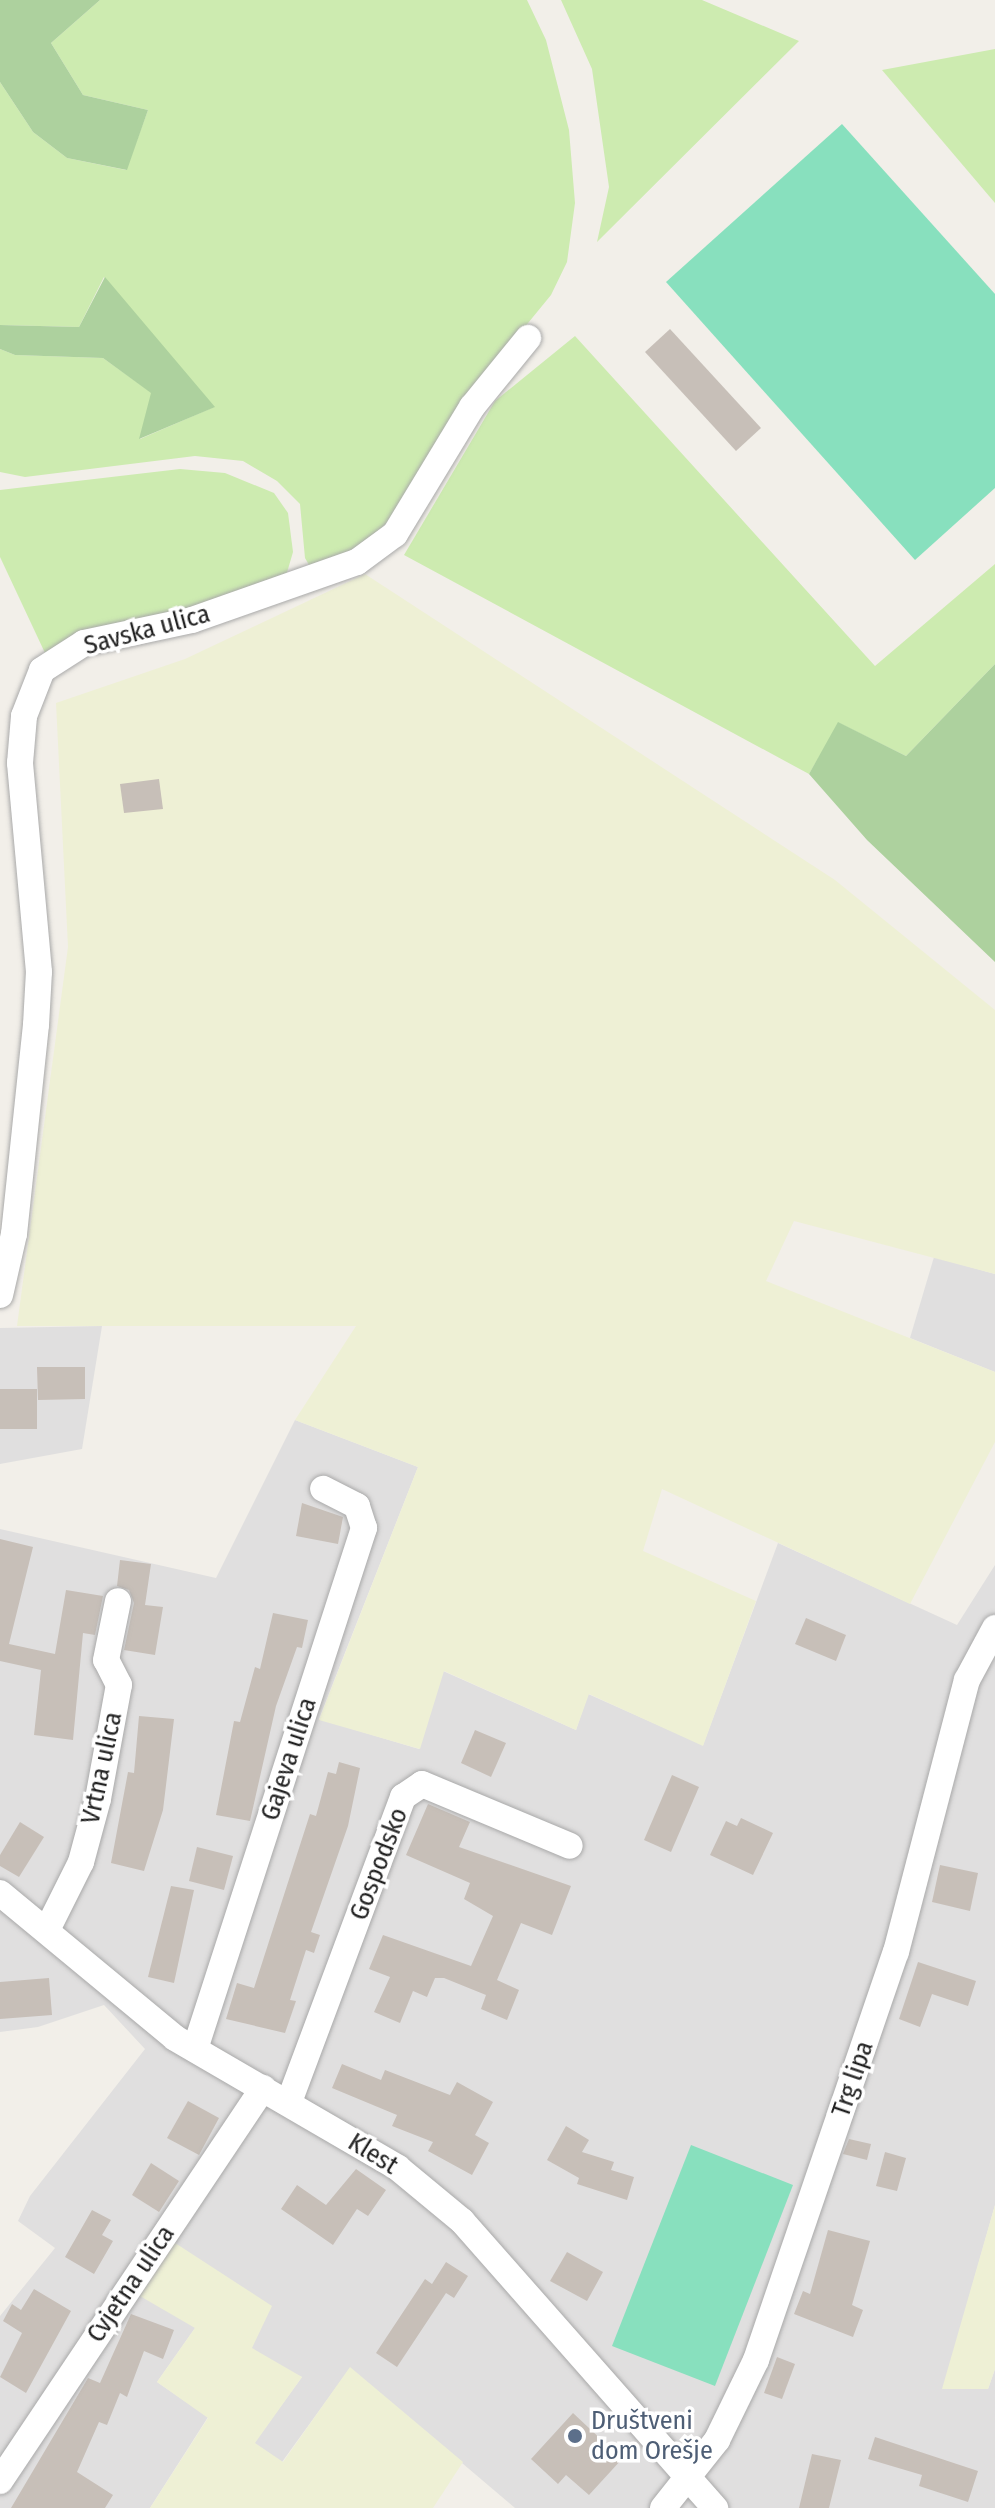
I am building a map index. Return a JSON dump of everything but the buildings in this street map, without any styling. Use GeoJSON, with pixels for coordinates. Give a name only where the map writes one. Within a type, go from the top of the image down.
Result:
{"type":"FeatureCollection","features":[{"type":"Feature","properties":{"kind":"street","name":"Savska ulica"},"geometry":{"type":"LineString","coordinates":[[0,1295],[14,1234],[36,1025],[39,972],[20,763],[24,716],[42,670],[84,643],[192,620],[357,562],[395,534],[472,407],[528,338]]}},
{"type":"Feature","properties":{"kind":"street","name":"Gajeva ulica"},"geometry":{"type":"LineString","coordinates":[[195,2049],[364,1528],[357,1506],[323,1489]]}},
{"type":"Feature","properties":{"kind":"street","name":"Vrtna ulica"},"geometry":{"type":"LineString","coordinates":[[47,1930],[81,1862],[98,1799],[119,1685],[106,1660],[118,1601]]}},
{"type":"Feature","properties":{"kind":"street","name":"Trg lipa"},"geometry":{"type":"LineString","coordinates":[[663,2508],[687,2483],[717,2440],[756,2360],[896,1952],[967,1680],[995,1628]]}},
{"type":"Feature","properties":{"kind":"street","name":"Gospodsko"},"geometry":{"type":"LineString","coordinates":[[289,2102],[403,1797],[422,1784],[570,1846]]}},
{"type":"Feature","properties":{"kind":"street","name":"Klest"},"geometry":{"type":"LineString","coordinates":[[0,1893],[195,2049],[398,2168],[462,2221],[687,2483],[715,2508]]}},
{"type":"Feature","properties":{"kind":"street","name":"Cvjetna ulica"},"geometry":{"type":"LineString","coordinates":[[0,2481],[263,2088]]}},
{"type":"Feature","properties":{"kind":"shaded area"},"geometry":{"type":"Polygon","coordinates":[[[934,1257],[995,1274],[995,1372],[910,1338],[934,1257]]]}},
{"type":"Feature","properties":{"kind":"shaded area"},"geometry":{"type":"Polygon","coordinates":[[[102,1326],[82,1449],[0,1464],[0,1328],[102,1326]]]}},
{"type":"Feature","properties":{"kind":"shaded area"},"geometry":{"type":"Polygon","coordinates":[[[295,1420],[418,1467],[319,1719],[419,1749],[443,1671],[576,1730],[588,1694],[703,1745],[778,1543],[957,1625],[995,1565],[995,2205],[943,2389],[988,2389],[995,2369],[995,2508],[515,2508],[350,2368],[282,2462],[254,2443],[302,2377],[195,2328],[157,2382],[208,2417],[150,2508],[0,2508],[0,2316],[55,2248],[18,2221],[30,2196],[145,2049],[104,2005],[38,2027],[0,2032],[0,1529],[216,1578],[295,1420]]]}},
{"type":"Feature","properties":{"kind":"green space"},"geometry":{"type":"Polygon","coordinates":[[[0,0],[100,0],[51,43],[83,95],[148,110],[127,170],[67,158],[33,132],[0,82],[0,0]]]}},
{"type":"Feature","properties":{"kind":"green space"},"geometry":{"type":"Polygon","coordinates":[[[100,0],[527,0],[546,40],[569,130],[575,203],[567,262],[551,295],[464,401],[394,516],[361,547],[312,570],[305,558],[300,504],[277,481],[243,461],[195,456],[25,477],[0,472],[0,349],[15,355],[103,358],[152,393],[140,439],[214,407],[104,277],[79,327],[0,325],[0,82],[33,132],[67,158],[126,170],[148,110],[83,95],[51,43],[100,0]]]}},
{"type":"Feature","properties":{"kind":"green space"},"geometry":{"type":"Polygon","coordinates":[[[561,0],[702,0],[799,41],[597,242],[609,187],[592,69],[561,0]]]}},
{"type":"Feature","properties":{"kind":"green space"},"geometry":{"type":"Polygon","coordinates":[[[995,49],[995,203],[882,70],[995,49]]]}},
{"type":"Feature","properties":{"kind":"green space"},"geometry":{"type":"Polygon","coordinates":[[[842,124],[995,294],[995,488],[915,560],[666,282],[842,124]]]}},
{"type":"Feature","properties":{"kind":"green space"},"geometry":{"type":"Polygon","coordinates":[[[105,277],[215,407],[139,439],[151,393],[103,358],[15,355],[0,349],[0,325],[79,327],[105,277]]]}},
{"type":"Feature","properties":{"kind":"green space"},"geometry":{"type":"Polygon","coordinates":[[[575,336],[875,666],[995,564],[995,664],[906,756],[839,723],[809,774],[404,555],[495,401],[575,336]]]}},
{"type":"Feature","properties":{"kind":"green space"},"geometry":{"type":"Polygon","coordinates":[[[180,469],[225,473],[274,493],[288,513],[293,552],[286,576],[232,599],[45,653],[0,557],[0,490],[180,469]]]}},
{"type":"Feature","properties":{"kind":"green space"},"geometry":{"type":"Polygon","coordinates":[[[365,574],[835,880],[995,1010],[995,1274],[794,1221],[766,1281],[995,1372],[995,1442],[910,1604],[662,1489],[643,1551],[756,1601],[703,1746],[589,1694],[576,1730],[444,1671],[420,1749],[319,1720],[418,1467],[295,1420],[356,1326],[17,1326],[68,947],[56,703],[185,659],[365,574]]]}},
{"type":"Feature","properties":{"kind":"green space"},"geometry":{"type":"Polygon","coordinates":[[[995,664],[995,962],[867,840],[809,774],[838,722],[906,756],[995,664]]]}},
{"type":"Feature","properties":{"kind":"green space"},"geometry":{"type":"Polygon","coordinates":[[[691,2145],[793,2185],[715,2386],[612,2346],[691,2145]]]}},
{"type":"Feature","properties":{"kind":"green space"},"geometry":{"type":"Polygon","coordinates":[[[995,2205],[995,2369],[988,2389],[942,2389],[995,2205]]]}},
{"type":"Feature","properties":{"kind":"green space"},"geometry":{"type":"Polygon","coordinates":[[[169,2239],[272,2306],[252,2348],[302,2377],[255,2443],[283,2462],[350,2367],[463,2462],[433,2508],[150,2508],[208,2418],[157,2382],[195,2328],[133,2292],[169,2239]]]}},
{"type":"Feature","properties":{"kind":"place","name":"Društveni dom Orešje"},"geometry":{"type":"Point","coordinates":[575,2436]}}]}
